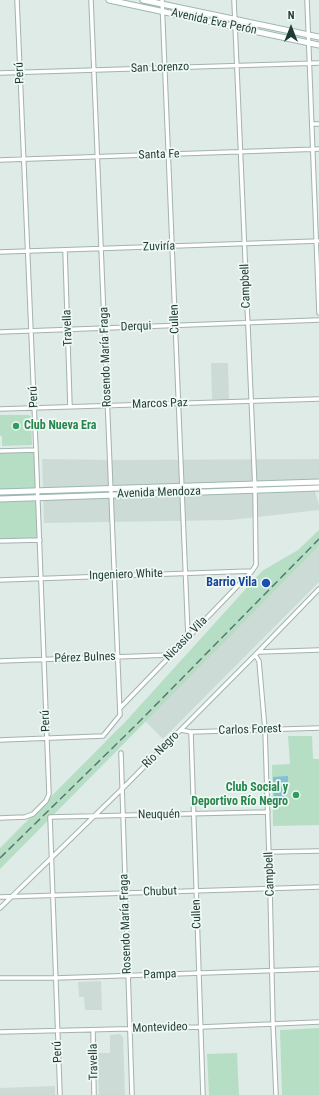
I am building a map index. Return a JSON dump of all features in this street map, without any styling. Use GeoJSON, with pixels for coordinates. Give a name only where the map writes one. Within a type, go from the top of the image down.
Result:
{"type":"FeatureCollection","features":[{"type":"Feature","properties":{"kind":"main road","name":"Avenida Eva Perón"},"geometry":{"type":"LineString","coordinates":[[109,0],[319,44]]}},
{"type":"Feature","properties":{"kind":"main road","name":"Avenida Eva Perón"},"geometry":{"type":"LineString","coordinates":[[143,0],[162,2],[319,37]]}},
{"type":"Feature","properties":{"kind":"main road","name":"Avenida Mendoza"},"geometry":{"type":"LineString","coordinates":[[0,492],[38,494],[181,490],[255,487],[319,482]]}},
{"type":"Feature","properties":{"kind":"main road","name":"Avenida Mendoza"},"geometry":{"type":"LineString","coordinates":[[255,487],[319,488]]}},
{"type":"Feature","properties":{"kind":"main road","name":"Avenida Mendoza"},"geometry":{"type":"LineString","coordinates":[[0,499],[38,494]]}},
{"type":"Feature","properties":{"kind":"street","name":"Perú"},"geometry":{"type":"LineString","coordinates":[[0,818],[25,818],[32,814],[46,801],[49,794],[40,540],[17,0]]}},
{"type":"Feature","properties":{"kind":"street","name":"Rosendo María Fraga"},"geometry":{"type":"LineString","coordinates":[[47,738],[103,736],[120,715],[91,0]]}},
{"type":"Feature","properties":{"kind":"street","name":"Campbell"},"geometry":{"type":"LineString","coordinates":[[234,0],[255,487],[256,565],[252,571]]}},
{"type":"Feature","properties":{"kind":"street"},"geometry":{"type":"LineString","coordinates":[[307,0],[318,241],[319,313]]}},
{"type":"Feature","properties":{"kind":"street","name":"Cullen"},"geometry":{"type":"LineString","coordinates":[[162,2],[188,637]]}},
{"type":"Feature","properties":{"kind":"street","name":"San Lorenzo"},"geometry":{"type":"LineString","coordinates":[[0,73],[319,63]]}},
{"type":"Feature","properties":{"kind":"street"},"geometry":{"type":"LineString","coordinates":[[312,124],[319,124]]}},
{"type":"Feature","properties":{"kind":"street","name":"Santa Fe"},"geometry":{"type":"LineString","coordinates":[[0,160],[319,149]]}},
{"type":"Feature","properties":{"kind":"street","name":"Zuviría"},"geometry":{"type":"LineString","coordinates":[[0,252],[318,241]]}},
{"type":"Feature","properties":{"kind":"street","name":"Travella"},"geometry":{"type":"LineString","coordinates":[[65,250],[70,407]]}},
{"type":"Feature","properties":{"kind":"street","name":"Derqui"},"geometry":{"type":"LineString","coordinates":[[0,332],[319,320]]}},
{"type":"Feature","properties":{"kind":"street","name":"Marcos Paz"},"geometry":{"type":"LineString","coordinates":[[0,409],[319,399]]}},
{"type":"Feature","properties":{"kind":"street"},"geometry":{"type":"LineString","coordinates":[[0,451],[36,450]]}},
{"type":"Feature","properties":{"kind":"street"},"geometry":{"type":"LineString","coordinates":[[0,541],[40,540]]}},
{"type":"Feature","properties":{"kind":"street","name":"Ingeniero White"},"geometry":{"type":"LineString","coordinates":[[0,580],[252,571]]}},
{"type":"Feature","properties":{"kind":"street","name":"Nicasio Vila"},"geometry":{"type":"LineString","coordinates":[[120,708],[252,571]]}},
{"type":"Feature","properties":{"kind":"street","name":"Río Negro"},"geometry":{"type":"LineString","coordinates":[[0,908],[181,730],[319,589]]}},
{"type":"Feature","properties":{"kind":"street"},"geometry":{"type":"LineString","coordinates":[[257,653],[319,650]]}},
{"type":"Feature","properties":{"kind":"street","name":"Campbell"},"geometry":{"type":"LineString","coordinates":[[257,653],[265,730],[276,1095]]}},
{"type":"Feature","properties":{"kind":"street","name":"Pérez Bulnes"},"geometry":{"type":"LineString","coordinates":[[0,661],[170,655]]}},
{"type":"Feature","properties":{"kind":"street","name":"Carlos Forest"},"geometry":{"type":"LineString","coordinates":[[181,730],[192,732],[319,728]]}},
{"type":"Feature","properties":{"kind":"street","name":"Cullen"},"geometry":{"type":"LineString","coordinates":[[192,732],[203,1095]]}},
{"type":"Feature","properties":{"kind":"street"},"geometry":{"type":"LineString","coordinates":[[0,740],[47,738]]}},
{"type":"Feature","properties":{"kind":"street","name":"Rosendo María Fraga"},"geometry":{"type":"LineString","coordinates":[[121,752],[132,1095]]}},
{"type":"Feature","properties":{"kind":"street","name":"Neuquén"},"geometry":{"type":"LineString","coordinates":[[50,817],[268,812]]}},
{"type":"Feature","properties":{"kind":"street","name":"Perú"},"geometry":{"type":"LineString","coordinates":[[50,817],[60,1095]]}},
{"type":"Feature","properties":{"kind":"street"},"geometry":{"type":"LineString","coordinates":[[269,852],[319,851]]}},
{"type":"Feature","properties":{"kind":"street","name":"Chubut"},"geometry":{"type":"LineString","coordinates":[[0,896],[319,886]]}},
{"type":"Feature","properties":{"kind":"street","name":"Pampa"},"geometry":{"type":"LineString","coordinates":[[0,978],[128,976],[319,969]]}},
{"type":"Feature","properties":{"kind":"street","name":"Montevideo"},"geometry":{"type":"LineString","coordinates":[[0,1032],[201,1027],[319,1022]]}},
{"type":"Feature","properties":{"kind":"street","name":"Travella"},"geometry":{"type":"LineString","coordinates":[[93,1030],[94,1095]]}},
{"type":"Feature","properties":{"kind":"shaded area"},"geometry":{"type":"Polygon","coordinates":[[[211,363],[228,363],[229,399],[212,399],[211,363]]]}},
{"type":"Feature","properties":{"kind":"shaded area"},"geometry":{"type":"Polygon","coordinates":[[[42,459],[319,459],[319,488],[314,488],[319,510],[231,520],[44,523],[42,459]]]}},
{"type":"Feature","properties":{"kind":"shaded area"},"geometry":{"type":"Polygon","coordinates":[[[319,546],[319,582],[163,739],[144,720],[319,546]]]}},
{"type":"Feature","properties":{"kind":"shaded area"},"geometry":{"type":"Polygon","coordinates":[[[101,981],[102,1010],[85,1010],[84,997],[79,997],[78,982],[101,981]]]}},
{"type":"Feature","properties":{"kind":"shaded area"},"geometry":{"type":"Polygon","coordinates":[[[120,1034],[123,1037],[125,1095],[99,1095],[97,1053],[110,1053],[110,1035],[120,1034]]]}},
{"type":"Feature","properties":{"kind":"shaded area"},"geometry":{"type":"Polygon","coordinates":[[[55,1086],[55,1095],[0,1095],[0,1088],[55,1086]]]}},
{"type":"Feature","properties":{"kind":"green space","name":"Club Nueva Era"},"geometry":{"type":"Polygon","coordinates":[[[0,415],[31,416],[32,445],[2,446],[2,436],[0,436],[0,415]]]}},
{"type":"Feature","properties":{"kind":"green space"},"geometry":{"type":"Polygon","coordinates":[[[36,450],[40,540],[0,541],[0,451],[36,450]]]}},
{"type":"Feature","properties":{"kind":"green space"},"geometry":{"type":"Polygon","coordinates":[[[319,530],[319,546],[0,869],[0,848],[127,720],[262,571],[298,550],[319,530]]]}},
{"type":"Feature","properties":{"kind":"green space","name":"Club Social y Deportivo Río Negro"},"geometry":{"type":"Polygon","coordinates":[[[288,736],[312,736],[313,759],[319,759],[319,825],[273,826],[272,765],[290,764],[288,736]]]}},
{"type":"Feature","properties":{"kind":"green space"},"geometry":{"type":"Polygon","coordinates":[[[319,1028],[319,1095],[282,1095],[280,1030],[319,1028]]]}},
{"type":"Feature","properties":{"kind":"green space"},"geometry":{"type":"Polygon","coordinates":[[[237,1053],[239,1095],[209,1095],[207,1054],[237,1053]]]}},
{"type":"Feature","properties":{"kind":"water"},"geometry":{"type":"Polygon","coordinates":[[[288,776],[288,787],[285,787],[285,797],[274,798],[273,777],[288,776]]]}},
{"type":"Feature","properties":{"kind":"railway"},"geometry":{"type":"LineString","coordinates":[[0,858],[137,724],[319,539]]}},
{"type":"Feature","properties":{"kind":"place","name":"Club Nueva Era"},"geometry":{"type":"Point","coordinates":[16,426]}},
{"type":"Feature","properties":{"kind":"place","name":"Barrio Vila"},"geometry":{"type":"Point","coordinates":[266,583]}},
{"type":"Feature","properties":{"kind":"place","name":"Club Social y Deportivo Río Negro"},"geometry":{"type":"Point","coordinates":[296,795]}}]}
